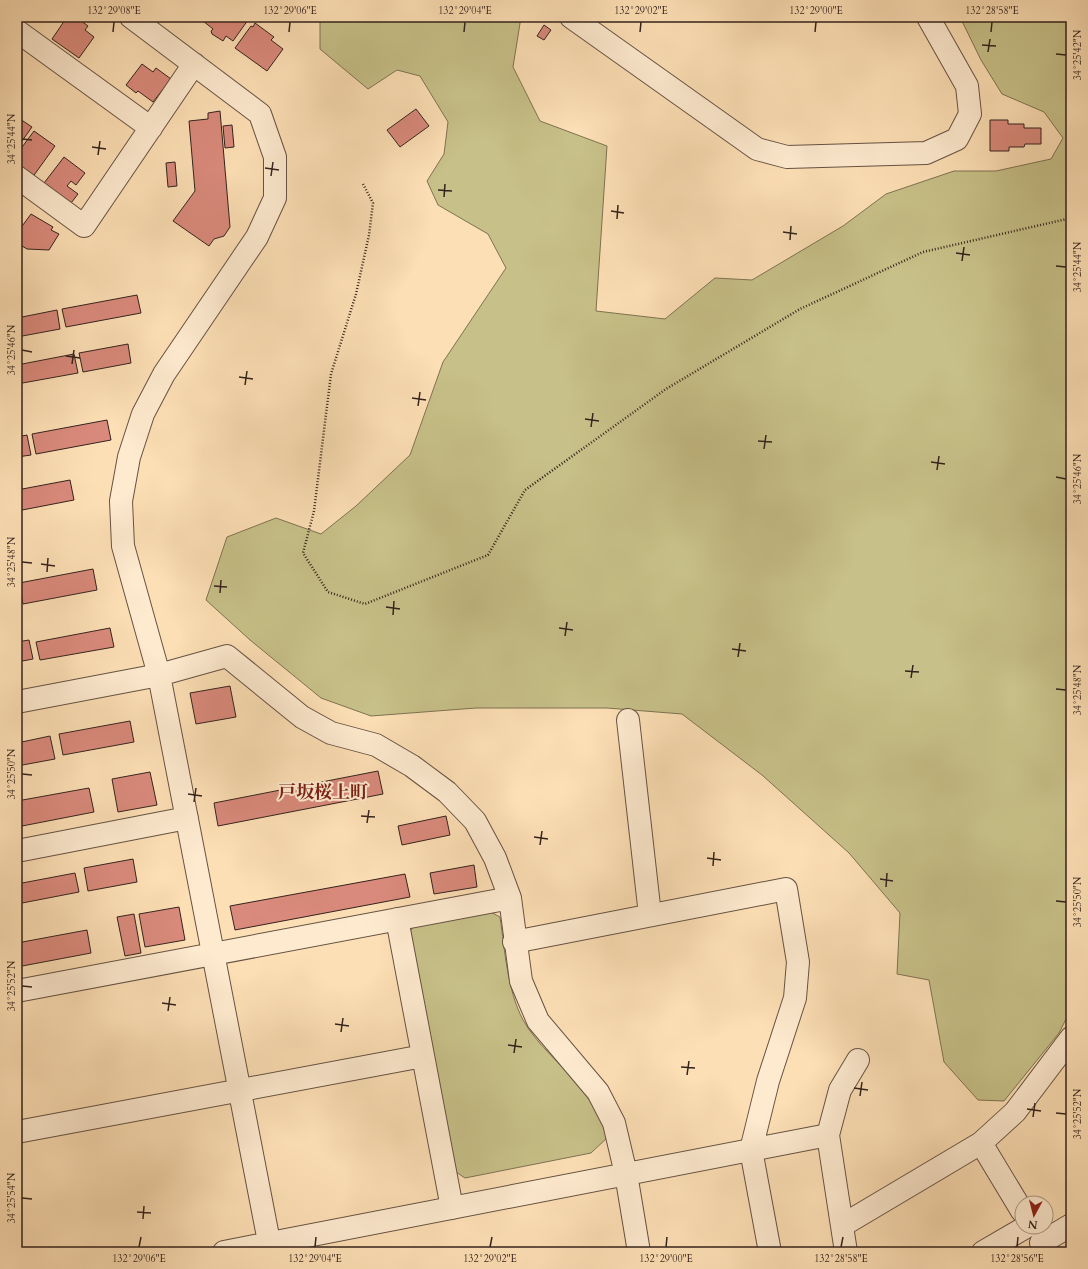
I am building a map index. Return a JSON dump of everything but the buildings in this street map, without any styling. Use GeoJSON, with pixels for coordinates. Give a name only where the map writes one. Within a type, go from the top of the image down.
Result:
{"type":"FeatureCollection","features":[{"type":"Feature","properties":{"kind":"street"},"geometry":{"type":"LineString","coordinates":[[131,17],[260,114],[275,157],[275,198],[257,237],[164,374],[143,414],[129,457],[121,501],[123,546],[159,675],[241,1091],[270,1248]]}},
{"type":"Feature","properties":{"kind":"street"},"geometry":{"type":"LineString","coordinates":[[571,17],[757,149],[787,157],[926,153],[957,139],[970,114],[967,86],[928,17]]}},
{"type":"Feature","properties":{"kind":"street"},"geometry":{"type":"LineString","coordinates":[[17,31],[151,128]]}},
{"type":"Feature","properties":{"kind":"street"},"geometry":{"type":"LineString","coordinates":[[17,177],[84,226],[194,64]]}},
{"type":"Feature","properties":{"kind":"street"},"geometry":{"type":"LineString","coordinates":[[17,702],[159,675],[227,656],[302,717],[331,733],[376,745],[412,766],[447,792],[475,821],[495,858],[510,898],[514,942],[521,981],[538,1020],[598,1092],[614,1122],[626,1174],[639,1252]]}},
{"type":"Feature","properties":{"kind":"street"},"geometry":{"type":"LineString","coordinates":[[628,720],[650,915]]}},
{"type":"Feature","properties":{"kind":"street"},"geometry":{"type":"LineString","coordinates":[[17,851],[187,818]]}},
{"type":"Feature","properties":{"kind":"street"},"geometry":{"type":"LineString","coordinates":[[514,942],[786,888],[798,962],[795,998],[768,1081],[750,1150],[770,1252]]}},
{"type":"Feature","properties":{"kind":"street"},"geometry":{"type":"LineString","coordinates":[[17,991],[510,898]]}},
{"type":"Feature","properties":{"kind":"street"},"geometry":{"type":"LineString","coordinates":[[397,919],[452,1208]]}},
{"type":"Feature","properties":{"kind":"street"},"geometry":{"type":"LineString","coordinates":[[843,1225],[981,1143],[1015,1112],[1071,1038]]}},
{"type":"Feature","properties":{"kind":"street"},"geometry":{"type":"LineString","coordinates":[[17,1132],[423,1056]]}},
{"type":"Feature","properties":{"kind":"street"},"geometry":{"type":"LineString","coordinates":[[846,1252],[828,1135],[840,1090],[858,1060]]}},
{"type":"Feature","properties":{"kind":"street"},"geometry":{"type":"LineString","coordinates":[[224,1252],[270,1248],[452,1208],[828,1135]]}},
{"type":"Feature","properties":{"kind":"street"},"geometry":{"type":"LineString","coordinates":[[981,1143],[1014,1198]]}},
{"type":"Feature","properties":{"kind":"street"},"geometry":{"type":"LineString","coordinates":[[1040,1241],[1071,1225]]}},
{"type":"Feature","properties":{"kind":"street"},"geometry":{"type":"LineString","coordinates":[[983,1252],[1014,1234]]}},
{"type":"Feature","properties":{"kind":"path"},"geometry":{"type":"LineString","coordinates":[[364,184],[373,203],[369,235],[356,294],[331,374],[314,512],[303,553],[328,592],[365,604],[488,554],[525,490],[666,389],[800,309],[923,252],[1071,218]]}},
{"type":"Feature","properties":{"kind":"shaded area"},"geometry":{"type":"Polygon","coordinates":[[[320,17],[521,17],[513,67],[540,121],[607,146],[596,311],[665,319],[715,278],[752,280],[843,226],[886,194],[954,171],[996,171],[1051,159],[1063,138],[1044,112],[1002,94],[981,60],[960,17],[1071,17],[1071,1009],[1059,1033],[1004,1101],[978,1100],[944,1062],[929,980],[897,974],[900,913],[849,853],[762,775],[682,714],[607,708],[476,708],[371,716],[321,698],[250,640],[206,600],[227,537],[276,518],[321,534],[356,506],[410,455],[443,362],[506,268],[488,234],[438,205],[427,181],[444,154],[448,122],[420,76],[397,70],[368,89],[320,49],[320,17]]]}},
{"type":"Feature","properties":{"kind":"shaded area"},"geometry":{"type":"Polygon","coordinates":[[[487,910],[500,917],[510,983],[513,996],[523,1020],[540,1044],[585,1093],[598,1114],[608,1137],[591,1153],[465,1178],[453,1170],[408,935],[416,922],[487,910]]]}},
{"type":"Feature","properties":{"kind":"district","name":"戸坂桜上町"},"geometry":{"type":"Point","coordinates":[323,792]}}]}
